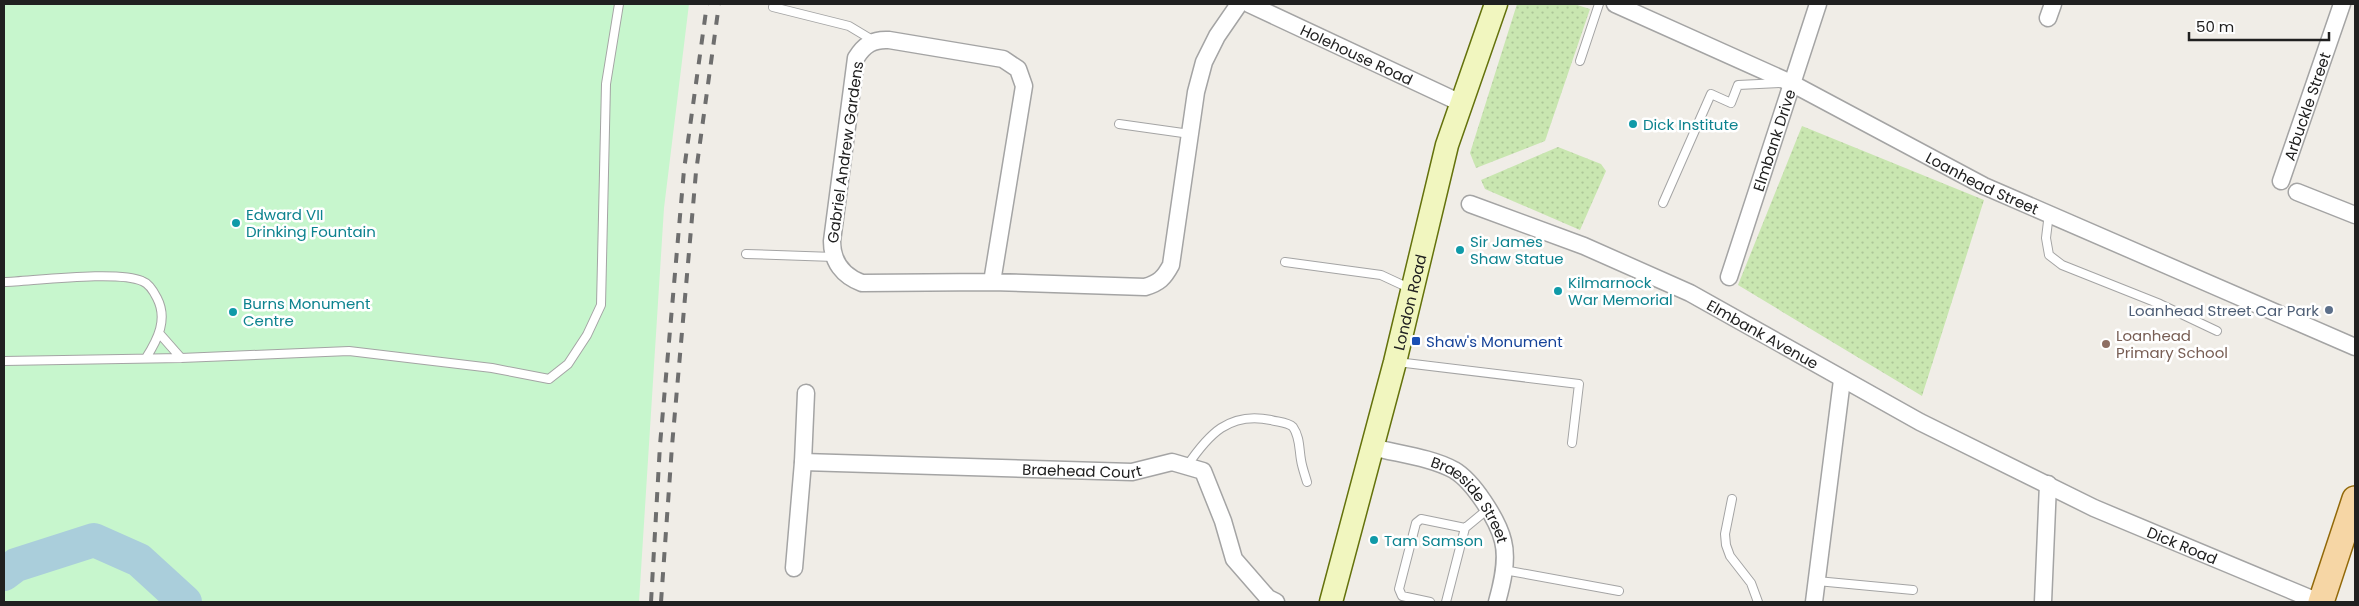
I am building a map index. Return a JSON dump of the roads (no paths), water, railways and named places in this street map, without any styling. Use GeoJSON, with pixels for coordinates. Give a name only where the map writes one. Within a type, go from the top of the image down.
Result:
{"type":"FeatureCollection","features":[{"type":"Feature","properties":{"kind":"main road","name":"London Road"},"geometry":{"type":"LineString","coordinates":[[1331,602],[1395,362],[1447,145],[1463,104],[1496,4]]}},
{"type":"Feature","properties":{"kind":"main road"},"geometry":{"type":"LineString","coordinates":[[2320,602],[2355,499]]}},
{"type":"Feature","properties":{"kind":"street","name":"Gabriel Andrew Gardens"},"geometry":{"type":"LineString","coordinates":[[992,282],[1024,86],[1018,69],[1003,59],[889,40],[874,41],[860,50],[856,58],[832,241],[834,258],[843,272],[862,283],[992,282],[1145,287],[1156,284],[1164,277],[1171,265],[1196,92],[1204,62],[1217,36],[1239,4]]}},
{"type":"Feature","properties":{"kind":"street","name":"Holehouse Road"},"geometry":{"type":"LineString","coordinates":[[1249,4],[1463,104]]}},
{"type":"Feature","properties":{"kind":"street","name":"Loanhead Street"},"geometry":{"type":"LineString","coordinates":[[1615,4],[1792,83],[1984,186],[2355,347]]}},
{"type":"Feature","properties":{"kind":"street","name":"Elmbank Drive"},"geometry":{"type":"LineString","coordinates":[[1729,277],[1818,4]]}},
{"type":"Feature","properties":{"kind":"street","name":"Arbuckle Street"},"geometry":{"type":"LineString","coordinates":[[2282,181],[2342,4]]}},
{"type":"Feature","properties":{"kind":"street"},"geometry":{"type":"LineString","coordinates":[[2297,192],[2355,215]]}},
{"type":"Feature","properties":{"kind":"street","name":"Elmbank Avenue"},"geometry":{"type":"LineString","coordinates":[[1470,204],[1584,246],[1690,293],[1739,319],[1842,380],[1920,422],[2048,484]]}},
{"type":"Feature","properties":{"kind":"street"},"geometry":{"type":"LineString","coordinates":[[1814,602],[1842,380]]}},
{"type":"Feature","properties":{"kind":"street"},"geometry":{"type":"LineString","coordinates":[[794,568],[803,462],[806,393]]}},
{"type":"Feature","properties":{"kind":"street","name":"Braeside Street"},"geometry":{"type":"LineString","coordinates":[[1372,447],[1454,470],[1471,485],[1488,509],[1503,541],[1504,570],[1497,602]]}},
{"type":"Feature","properties":{"kind":"street","name":"Braehead Court"},"geometry":{"type":"LineString","coordinates":[[803,462],[1132,472],[1172,462],[1187,466],[1203,471],[1223,521],[1234,559],[1268,598],[1276,602]]}},
{"type":"Feature","properties":{"kind":"street"},"geometry":{"type":"LineString","coordinates":[[2043,602],[2048,484]]}},
{"type":"Feature","properties":{"kind":"street","name":"Dick Road"},"geometry":{"type":"LineString","coordinates":[[2048,484],[2094,508],[2320,602]]}},
{"type":"Feature","properties":{"kind":"lane"},"geometry":{"type":"LineString","coordinates":[[4,361],[181,358],[349,351],[492,368],[549,379],[568,364],[587,335],[602,305],[606,84],[619,4]]}},
{"type":"Feature","properties":{"kind":"lane"},"geometry":{"type":"LineString","coordinates":[[1580,61],[1598,4]]}},
{"type":"Feature","properties":{"kind":"lane"},"geometry":{"type":"LineString","coordinates":[[773,7],[849,26],[874,41]]}},
{"type":"Feature","properties":{"kind":"lane"},"geometry":{"type":"LineString","coordinates":[[1663,203],[1711,94],[1731,102],[1738,85],[1792,83]]}},
{"type":"Feature","properties":{"kind":"lane"},"geometry":{"type":"LineString","coordinates":[[1119,124],[1190,134]]}},
{"type":"Feature","properties":{"kind":"lane"},"geometry":{"type":"LineString","coordinates":[[2049,213],[2046,238],[2049,255],[2062,265],[2160,304],[2217,331]]}},
{"type":"Feature","properties":{"kind":"lane"},"geometry":{"type":"LineString","coordinates":[[746,254],[834,258]]}},
{"type":"Feature","properties":{"kind":"lane"},"geometry":{"type":"LineString","coordinates":[[1285,262],[1381,276],[1412,290]]}},
{"type":"Feature","properties":{"kind":"lane"},"geometry":{"type":"LineString","coordinates":[[4,282],[115,276],[142,281],[154,292],[162,306],[162,324],[156,342],[146,358]]}},
{"type":"Feature","properties":{"kind":"lane"},"geometry":{"type":"LineString","coordinates":[[159,333],[181,358]]}},
{"type":"Feature","properties":{"kind":"lane"},"geometry":{"type":"LineString","coordinates":[[1395,362],[1579,384],[1572,443]]}},
{"type":"Feature","properties":{"kind":"lane"},"geometry":{"type":"LineString","coordinates":[[1187,466],[1202,443],[1220,428],[1233,421],[1262,418],[1290,424],[1294,428],[1299,441],[1301,461],[1307,482]]}},
{"type":"Feature","properties":{"kind":"lane"},"geometry":{"type":"LineString","coordinates":[[1732,499],[1725,534],[1726,546],[1730,556],[1751,582],[1758,602]]}},
{"type":"Feature","properties":{"kind":"lane"},"geometry":{"type":"LineString","coordinates":[[1446,602],[1465,528],[1488,509]]}},
{"type":"Feature","properties":{"kind":"lane"},"geometry":{"type":"LineString","coordinates":[[1430,602],[1402,596],[1399,589],[1416,523],[1421,519],[1465,528]]}},
{"type":"Feature","properties":{"kind":"lane"},"geometry":{"type":"LineString","coordinates":[[1504,570],[1619,592]]}},
{"type":"Feature","properties":{"kind":"lane"},"geometry":{"type":"LineString","coordinates":[[1817,580],[1913,590]]}},
{"type":"Feature","properties":{"kind":"waterway"},"geometry":{"type":"LineString","coordinates":[[4,574],[16,565],[94,540],[139,560],[185,602]]}},
{"type":"Feature","properties":{"kind":"railway"},"geometry":{"type":"LineString","coordinates":[[651,602],[660,445],[684,170],[707,4]]}},
{"type":"Feature","properties":{"kind":"railway"},"geometry":{"type":"LineString","coordinates":[[661,602],[672,446],[696,172],[719,4]]}},
{"type":"Feature","properties":{"kind":"place","name":"Dick Institute"},"geometry":{"type":"Point","coordinates":[1633,124]}},
{"type":"Feature","properties":{"kind":"place","name":"Edward VII Drinking Fountain"},"geometry":{"type":"Point","coordinates":[236,223]}},
{"type":"Feature","properties":{"kind":"place","name":"Sir James Shaw Statue"},"geometry":{"type":"Point","coordinates":[1460,250]}},
{"type":"Feature","properties":{"kind":"place","name":"Kilmarnock War Memorial"},"geometry":{"type":"Point","coordinates":[1558,291]}},
{"type":"Feature","properties":{"kind":"place","name":"Loanhead Street Car Park"},"geometry":{"type":"Point","coordinates":[2329,310]}},
{"type":"Feature","properties":{"kind":"place","name":"Burns Monument Centre"},"geometry":{"type":"Point","coordinates":[233,312]}},
{"type":"Feature","properties":{"kind":"place","name":"Shaw's Monument"},"geometry":{"type":"Point","coordinates":[1416,341]}},
{"type":"Feature","properties":{"kind":"place","name":"Loanhead Primary School"},"geometry":{"type":"Point","coordinates":[2106,344]}},
{"type":"Feature","properties":{"kind":"place","name":"Tam Samson"},"geometry":{"type":"Point","coordinates":[1374,540]}}]}
